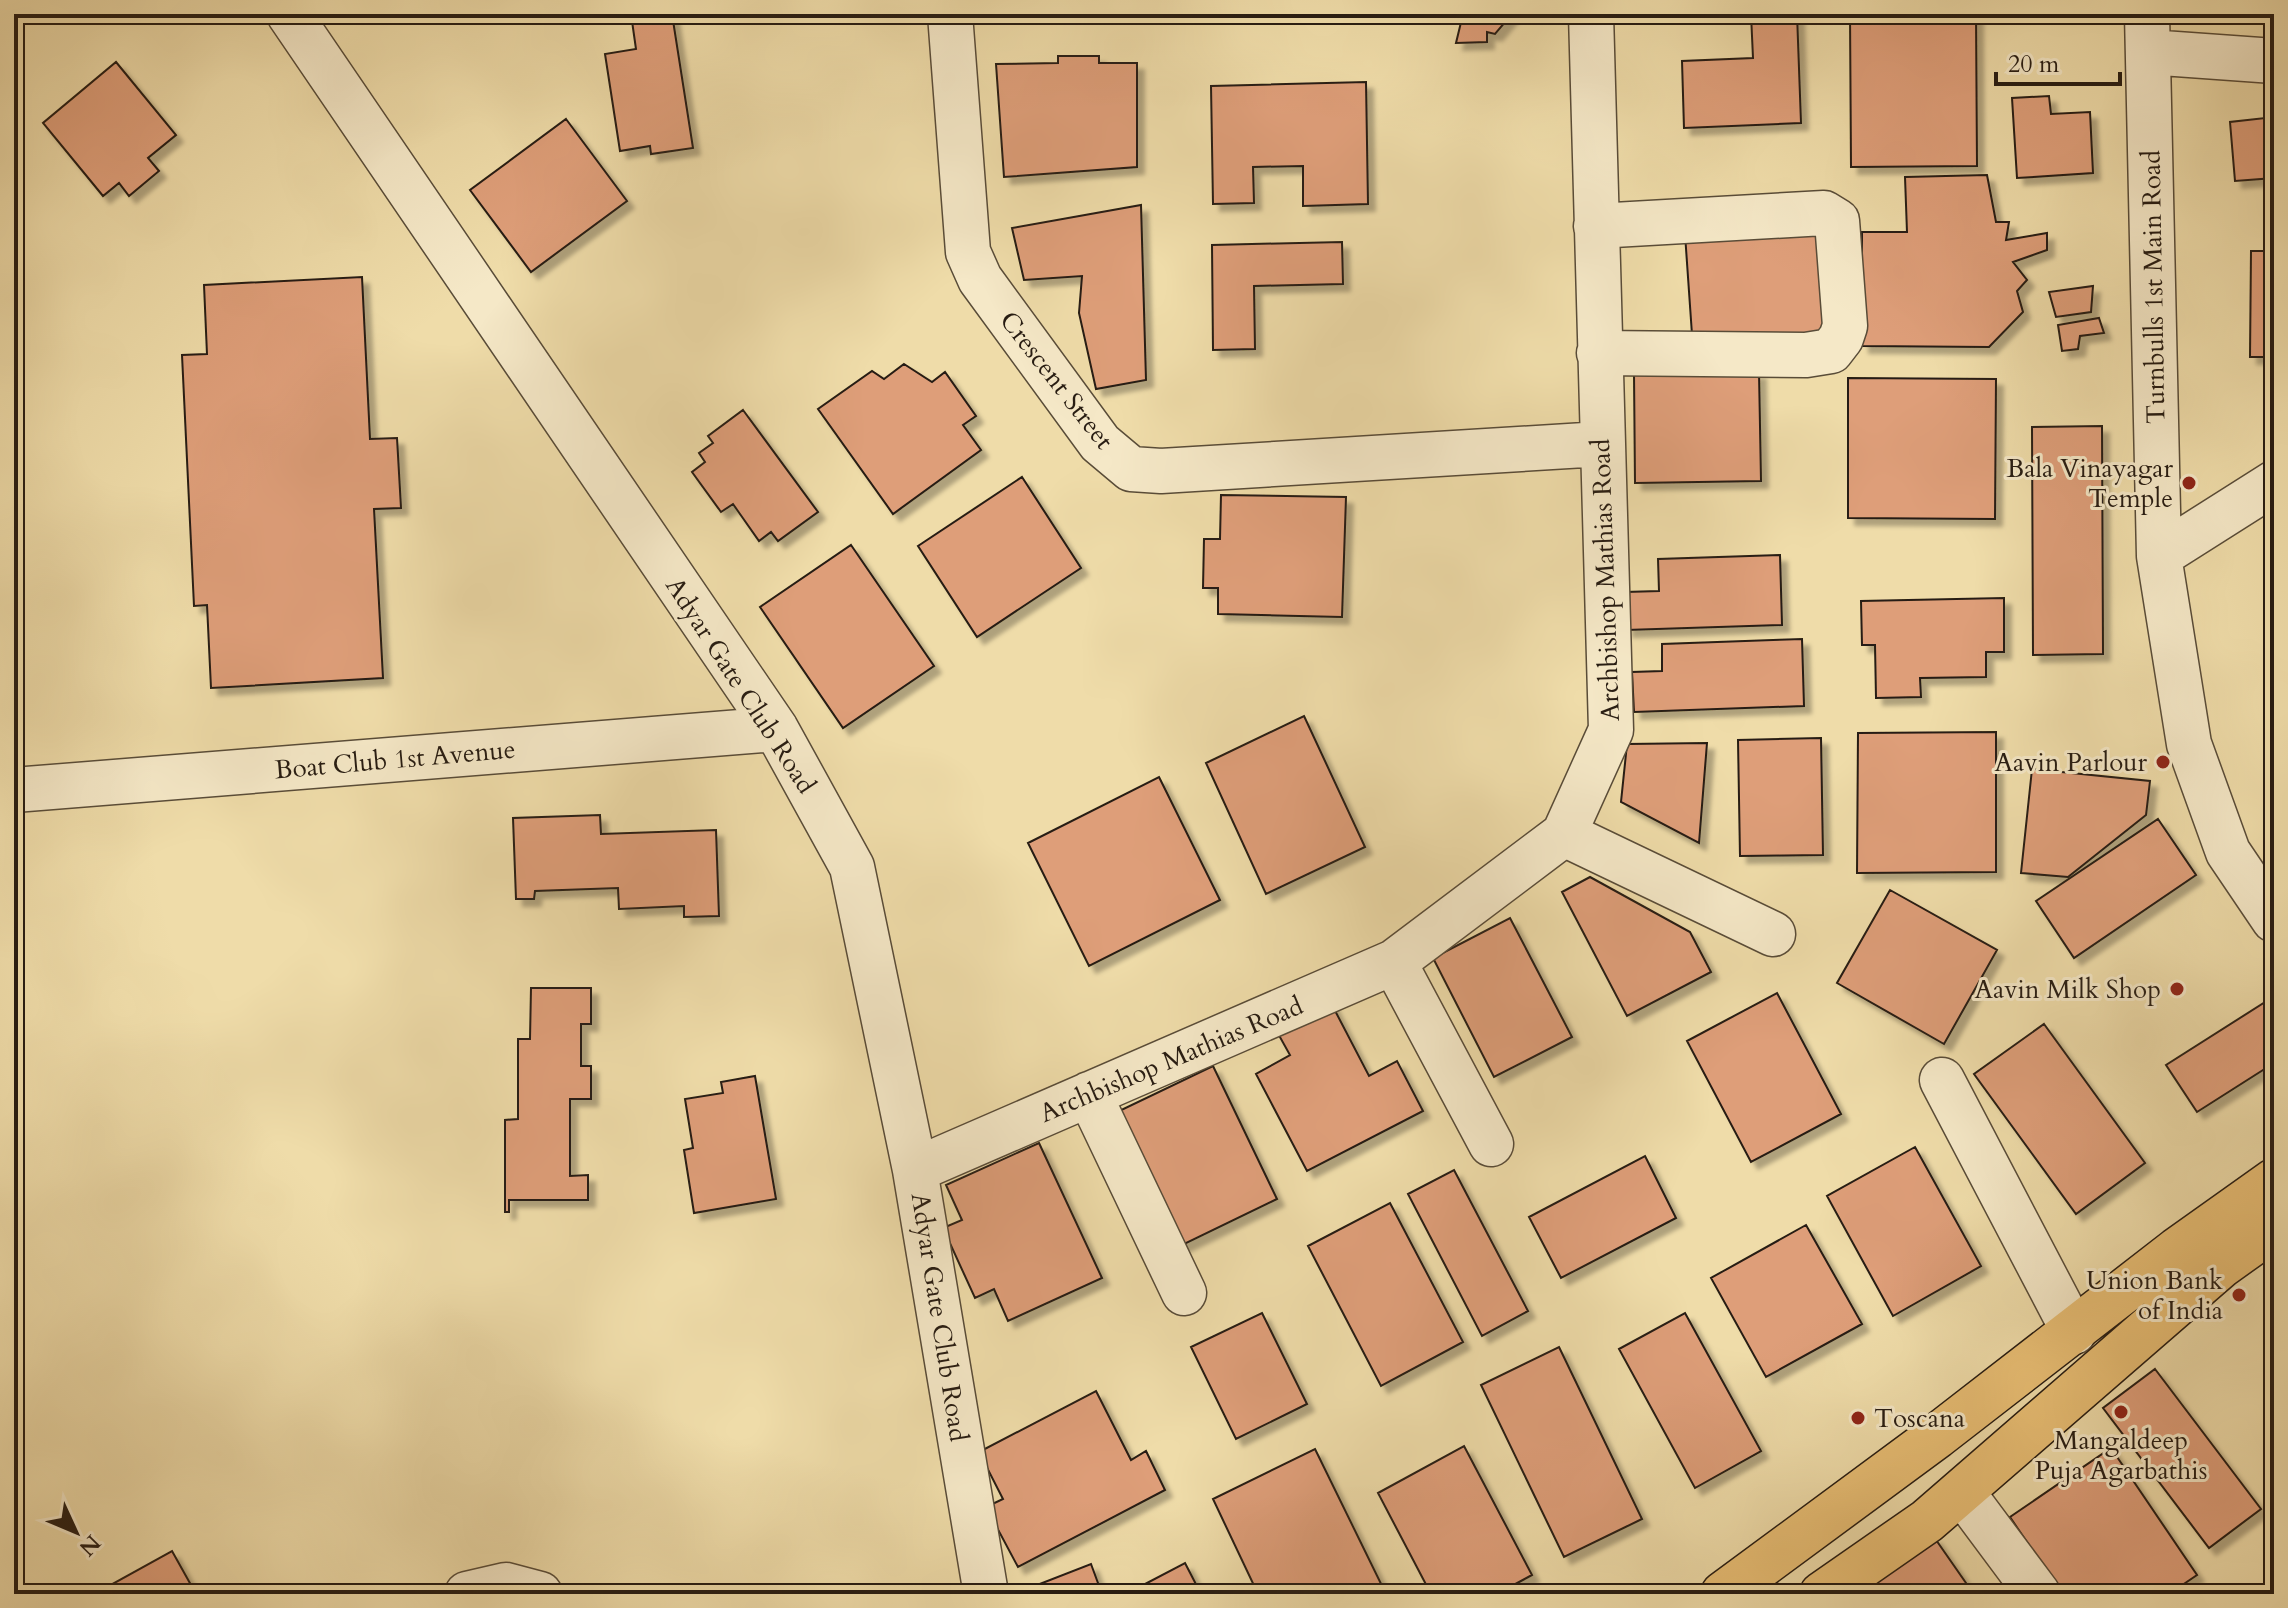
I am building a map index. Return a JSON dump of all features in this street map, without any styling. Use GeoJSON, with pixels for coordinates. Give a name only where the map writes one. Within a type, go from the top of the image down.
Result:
{"type":"FeatureCollection","features":[{"type":"Feature","properties":{"kind":"main road"},"geometry":{"type":"LineString","coordinates":[[1739,1590],[2158,1265],[2274,1181]]}},
{"type":"Feature","properties":{"kind":"main road"},"geometry":{"type":"LineString","coordinates":[[1822,1594],[1927,1521],[2222,1265],[2274,1228]]}},
{"type":"Feature","properties":{"kind":"main road"},"geometry":{"type":"LineString","coordinates":[[2158,1265],[2222,1265]]}},
{"type":"Feature","properties":{"kind":"street","name":"Adyar Gate Club Road"},"geometry":{"type":"LineString","coordinates":[[289,14],[776,729],[852,867],[915,1170],[986,1594]]}},
{"type":"Feature","properties":{"kind":"street","name":"Crescent Street"},"geometry":{"type":"LineString","coordinates":[[950,14],[968,252],[980,279],[1100,443],[1131,469],[1161,471],[1601,444]]}},
{"type":"Feature","properties":{"kind":"street","name":"Archbishop Mathias Road"},"geometry":{"type":"LineString","coordinates":[[915,1170],[1394,962],[1564,834],[1611,730],[1591,14]]}},
{"type":"Feature","properties":{"kind":"street"},"geometry":{"type":"LineString","coordinates":[[2147,33],[2274,61]]}},
{"type":"Feature","properties":{"kind":"street","name":"Turnbulls 1st Main Road"},"geometry":{"type":"LineString","coordinates":[[2147,33],[2159,556],[2189,744],[2228,852],[2274,920]]}},
{"type":"Feature","properties":{"kind":"street"},"geometry":{"type":"LineString","coordinates":[[1596,226],[1824,213],[1837,221],[1845,326],[1831,351],[1806,355],[1599,353]]}},
{"type":"Feature","properties":{"kind":"street"},"geometry":{"type":"LineString","coordinates":[[2159,556],[2274,483]]}},
{"type":"Feature","properties":{"kind":"street","name":"Boat Club 1st Avenue"},"geometry":{"type":"LineString","coordinates":[[14,790],[776,729]]}},
{"type":"Feature","properties":{"kind":"street"},"geometry":{"type":"LineString","coordinates":[[1564,834],[1773,934]]}},
{"type":"Feature","properties":{"kind":"street"},"geometry":{"type":"LineString","coordinates":[[1394,962],[1491,1144]]}},
{"type":"Feature","properties":{"kind":"street"},"geometry":{"type":"LineString","coordinates":[[1942,1080],[2074,1332]]}},
{"type":"Feature","properties":{"kind":"street"},"geometry":{"type":"LineString","coordinates":[[1089,1094],[1184,1293]]}},
{"type":"Feature","properties":{"kind":"street"},"geometry":{"type":"LineString","coordinates":[[1962,1492],[2038,1594]]}},
{"type":"Feature","properties":{"kind":"street"},"geometry":{"type":"LineString","coordinates":[[467,1594],[506,1585],[540,1594]]}},
{"type":"Feature","properties":{"kind":"building"},"geometry":{"type":"Polygon","coordinates":[[[631,14],[672,14],[693,148],[651,154],[650,146],[620,151],[605,54],[636,49],[631,14]]]}},
{"type":"Feature","properties":{"kind":"building"},"geometry":{"type":"Polygon","coordinates":[[[1463,14],[1512,14],[1495,34],[1487,32],[1487,42],[1456,43],[1463,14]]]}},
{"type":"Feature","properties":{"kind":"building"},"geometry":{"type":"Polygon","coordinates":[[[1751,14],[1797,14],[1801,123],[1684,128],[1682,61],[1753,58],[1751,14]]]}},
{"type":"Feature","properties":{"kind":"building"},"geometry":{"type":"Polygon","coordinates":[[[1850,14],[1976,14],[1977,166],[1851,167],[1850,14]]]}},
{"type":"Feature","properties":{"kind":"building"},"geometry":{"type":"Polygon","coordinates":[[[1058,56],[1099,56],[1099,63],[1137,63],[1137,167],[1004,177],[996,64],[1058,63],[1058,56]]]}},
{"type":"Feature","properties":{"kind":"building"},"geometry":{"type":"Polygon","coordinates":[[[116,62],[176,135],[148,158],[159,171],[129,196],[119,183],[103,196],[43,123],[116,62]]]}},
{"type":"Feature","properties":{"kind":"building"},"geometry":{"type":"Polygon","coordinates":[[[1366,82],[1368,204],[1303,206],[1303,166],[1253,167],[1254,203],[1213,204],[1211,86],[1366,82]]]}},
{"type":"Feature","properties":{"kind":"building"},"geometry":{"type":"Polygon","coordinates":[[[2049,96],[2051,114],[2090,112],[2093,173],[2017,178],[2012,98],[2049,96]]]}},
{"type":"Feature","properties":{"kind":"building"},"geometry":{"type":"Polygon","coordinates":[[[2274,117],[2274,178],[2235,181],[2230,122],[2274,117]]]}},
{"type":"Feature","properties":{"kind":"building"},"geometry":{"type":"Polygon","coordinates":[[[566,119],[627,201],[531,272],[470,190],[566,119]]]}},
{"type":"Feature","properties":{"kind":"building"},"geometry":{"type":"Polygon","coordinates":[[[1987,175],[1996,222],[2009,222],[2006,240],[2047,233],[2047,250],[2013,262],[2027,280],[2017,291],[2023,312],[1989,347],[1862,346],[1862,232],[1907,232],[1905,177],[1987,175]]]}},
{"type":"Feature","properties":{"kind":"building"},"geometry":{"type":"Polygon","coordinates":[[[1141,205],[1146,380],[1096,389],[1079,313],[1082,276],[1024,280],[1012,228],[1141,205]]]}},
{"type":"Feature","properties":{"kind":"building"},"geometry":{"type":"Polygon","coordinates":[[[1819,224],[1826,339],[1693,349],[1685,234],[1819,224]]]}},
{"type":"Feature","properties":{"kind":"building"},"geometry":{"type":"Polygon","coordinates":[[[1342,242],[1343,284],[1254,286],[1255,349],[1213,350],[1212,245],[1342,242]]]}},
{"type":"Feature","properties":{"kind":"building"},"geometry":{"type":"Polygon","coordinates":[[[2251,251],[2274,251],[2274,357],[2250,357],[2251,251]]]}},
{"type":"Feature","properties":{"kind":"building"},"geometry":{"type":"Polygon","coordinates":[[[362,277],[370,439],[397,438],[401,508],[374,509],[383,678],[211,688],[207,605],[194,606],[182,355],[207,354],[204,285],[362,277]]]}},
{"type":"Feature","properties":{"kind":"building"},"geometry":{"type":"Polygon","coordinates":[[[2093,286],[2091,312],[2056,317],[2049,292],[2093,286]]]}},
{"type":"Feature","properties":{"kind":"building"},"geometry":{"type":"Polygon","coordinates":[[[2099,318],[2104,333],[2080,336],[2078,349],[2062,351],[2058,325],[2099,318]]]}},
{"type":"Feature","properties":{"kind":"building"},"geometry":{"type":"Polygon","coordinates":[[[904,364],[932,382],[945,372],[976,416],[963,425],[981,450],[893,514],[818,409],[872,371],[884,379],[904,364]]]}},
{"type":"Feature","properties":{"kind":"building"},"geometry":{"type":"Polygon","coordinates":[[[1759,372],[1761,481],[1635,483],[1634,374],[1759,372]]]}},
{"type":"Feature","properties":{"kind":"building"},"geometry":{"type":"Polygon","coordinates":[[[1848,378],[1996,379],[1995,519],[1848,518],[1848,378]]]}},
{"type":"Feature","properties":{"kind":"building"},"geometry":{"type":"Polygon","coordinates":[[[743,410],[818,512],[778,541],[771,532],[759,541],[733,504],[721,512],[692,472],[705,462],[699,453],[713,443],[708,436],[743,410]]]}},
{"type":"Feature","properties":{"kind":"building"},"geometry":{"type":"Polygon","coordinates":[[[2102,426],[2103,654],[2033,655],[2032,427],[2102,426]]]}},
{"type":"Feature","properties":{"kind":"building"},"geometry":{"type":"Polygon","coordinates":[[[1022,477],[1081,568],[977,637],[918,546],[1022,477]]]}},
{"type":"Feature","properties":{"kind":"building"},"geometry":{"type":"Polygon","coordinates":[[[1221,495],[1346,497],[1342,617],[1218,614],[1218,588],[1203,588],[1204,539],[1220,539],[1221,495]]]}},
{"type":"Feature","properties":{"kind":"building"},"geometry":{"type":"Polygon","coordinates":[[[851,545],[934,666],[843,728],[760,607],[851,545]]]}},
{"type":"Feature","properties":{"kind":"building"},"geometry":{"type":"Polygon","coordinates":[[[1780,555],[1782,625],[1626,630],[1625,592],[1659,591],[1658,559],[1780,555]]]}},
{"type":"Feature","properties":{"kind":"building"},"geometry":{"type":"Polygon","coordinates":[[[2004,598],[2004,652],[1986,652],[1986,677],[1920,678],[1921,697],[1876,698],[1875,645],[1862,645],[1861,601],[2004,598]]]}},
{"type":"Feature","properties":{"kind":"building"},"geometry":{"type":"Polygon","coordinates":[[[1802,639],[1804,706],[1634,712],[1632,672],[1662,671],[1662,644],[1802,639]]]}},
{"type":"Feature","properties":{"kind":"building"},"geometry":{"type":"Polygon","coordinates":[[[1304,716],[1365,847],[1266,894],[1206,763],[1304,716]]]}},
{"type":"Feature","properties":{"kind":"building"},"geometry":{"type":"Polygon","coordinates":[[[1996,732],[1996,872],[1857,873],[1858,733],[1996,732]]]}},
{"type":"Feature","properties":{"kind":"building"},"geometry":{"type":"Polygon","coordinates":[[[1821,738],[1823,855],[1740,856],[1738,740],[1821,738]]]}},
{"type":"Feature","properties":{"kind":"building"},"geometry":{"type":"Polygon","coordinates":[[[1707,743],[1699,843],[1621,802],[1627,744],[1707,743]]]}},
{"type":"Feature","properties":{"kind":"building"},"geometry":{"type":"Polygon","coordinates":[[[2032,769],[2150,781],[2146,815],[2068,877],[2021,873],[2032,769]]]}},
{"type":"Feature","properties":{"kind":"building"},"geometry":{"type":"Polygon","coordinates":[[[1159,777],[1220,900],[1089,966],[1028,843],[1159,777]]]}},
{"type":"Feature","properties":{"kind":"building"},"geometry":{"type":"Polygon","coordinates":[[[600,815],[601,834],[716,830],[719,916],[684,917],[684,906],[619,909],[618,888],[535,891],[534,899],[516,899],[513,818],[600,815]]]}},
{"type":"Feature","properties":{"kind":"building"},"geometry":{"type":"Polygon","coordinates":[[[2158,819],[2196,875],[2074,958],[2036,901],[2158,819]]]}},
{"type":"Feature","properties":{"kind":"building"},"geometry":{"type":"Polygon","coordinates":[[[1590,877],[1690,932],[1711,972],[1627,1016],[1562,892],[1590,877]]]}},
{"type":"Feature","properties":{"kind":"building"},"geometry":{"type":"Polygon","coordinates":[[[1890,890],[1997,950],[1944,1044],[1837,983],[1890,890]]]}},
{"type":"Feature","properties":{"kind":"building"},"geometry":{"type":"Polygon","coordinates":[[[1510,918],[1572,1037],[1494,1077],[1433,958],[1510,918]]]}},
{"type":"Feature","properties":{"kind":"building"},"geometry":{"type":"Polygon","coordinates":[[[531,988],[591,988],[591,1024],[581,1024],[581,1066],[591,1066],[591,1099],[570,1099],[570,1176],[588,1175],[588,1200],[509,1200],[509,1212],[505,1212],[505,1120],[518,1119],[518,1039],[530,1039],[531,988]]]}},
{"type":"Feature","properties":{"kind":"building"},"geometry":{"type":"Polygon","coordinates":[[[1777,993],[1841,1114],[1751,1162],[1687,1041],[1777,993]]]}},
{"type":"Feature","properties":{"kind":"building"},"geometry":{"type":"Polygon","coordinates":[[[2273,997],[2274,1063],[2197,1112],[2166,1065],[2273,997]]]}},
{"type":"Feature","properties":{"kind":"building"},"geometry":{"type":"Polygon","coordinates":[[[1330,1001],[1369,1076],[1397,1061],[1423,1111],[1307,1171],[1256,1074],[1290,1055],[1276,1030],[1330,1001]]]}},
{"type":"Feature","properties":{"kind":"building"},"geometry":{"type":"Polygon","coordinates":[[[2044,1024],[2145,1163],[2076,1214],[1974,1074],[2044,1024]]]}},
{"type":"Feature","properties":{"kind":"building"},"geometry":{"type":"Polygon","coordinates":[[[1213,1066],[1277,1199],[1178,1247],[1115,1113],[1213,1066]]]}},
{"type":"Feature","properties":{"kind":"building"},"geometry":{"type":"Polygon","coordinates":[[[755,1076],[776,1199],[694,1213],[684,1150],[693,1148],[685,1099],[723,1093],[721,1082],[755,1076]]]}},
{"type":"Feature","properties":{"kind":"building"},"geometry":{"type":"Polygon","coordinates":[[[1039,1143],[1102,1278],[1008,1321],[994,1289],[975,1298],[943,1228],[962,1220],[946,1185],[1039,1143]]]}},
{"type":"Feature","properties":{"kind":"building"},"geometry":{"type":"Polygon","coordinates":[[[1915,1147],[1981,1266],[1893,1316],[1827,1196],[1915,1147]]]}},
{"type":"Feature","properties":{"kind":"building"},"geometry":{"type":"Polygon","coordinates":[[[1645,1156],[1676,1218],[1561,1278],[1529,1217],[1645,1156]]]}},
{"type":"Feature","properties":{"kind":"building"},"geometry":{"type":"Polygon","coordinates":[[[1454,1170],[1528,1311],[1482,1336],[1408,1194],[1454,1170]]]}},
{"type":"Feature","properties":{"kind":"building"},"geometry":{"type":"Polygon","coordinates":[[[1390,1203],[1463,1342],[1381,1386],[1308,1246],[1390,1203]]]}},
{"type":"Feature","properties":{"kind":"building"},"geometry":{"type":"Polygon","coordinates":[[[1806,1225],[1862,1324],[1766,1377],[1711,1278],[1806,1225]]]}},
{"type":"Feature","properties":{"kind":"building"},"geometry":{"type":"Polygon","coordinates":[[[1262,1313],[1307,1404],[1236,1439],[1191,1347],[1262,1313]]]}},
{"type":"Feature","properties":{"kind":"building"},"geometry":{"type":"Polygon","coordinates":[[[1685,1313],[1761,1451],[1695,1488],[1619,1349],[1685,1313]]]}},
{"type":"Feature","properties":{"kind":"building"},"geometry":{"type":"Polygon","coordinates":[[[1559,1347],[1642,1519],[1564,1557],[1481,1385],[1559,1347]]]}},
{"type":"Feature","properties":{"kind":"building"},"geometry":{"type":"Polygon","coordinates":[[[2155,1369],[2261,1509],[2209,1548],[2103,1408],[2155,1369]]]}},
{"type":"Feature","properties":{"kind":"building"},"geometry":{"type":"Polygon","coordinates":[[[1096,1391],[1131,1460],[1146,1451],[1165,1490],[1018,1567],[986,1507],[1003,1499],[979,1452],[1096,1391]]]}},
{"type":"Feature","properties":{"kind":"building"},"geometry":{"type":"Polygon","coordinates":[[[1464,1446],[1532,1575],[1497,1594],[1431,1594],[1378,1493],[1464,1446]]]}},
{"type":"Feature","properties":{"kind":"building"},"geometry":{"type":"Polygon","coordinates":[[[2111,1448],[2197,1575],[2169,1594],[2062,1594],[2010,1517],[2111,1448]]]}},
{"type":"Feature","properties":{"kind":"building"},"geometry":{"type":"Polygon","coordinates":[[[1315,1449],[1386,1594],[1258,1594],[1213,1499],[1315,1449]]]}},
{"type":"Feature","properties":{"kind":"building"},"geometry":{"type":"Polygon","coordinates":[[[1934,1537],[1966,1583],[1951,1594],[1853,1594],[1934,1537]]]}},
{"type":"Feature","properties":{"kind":"building"},"geometry":{"type":"Polygon","coordinates":[[[172,1551],[196,1594],[96,1593],[172,1551]]]}},
{"type":"Feature","properties":{"kind":"building"},"geometry":{"type":"Polygon","coordinates":[[[1185,1563],[1201,1594],[1126,1594],[1185,1563]]]}},
{"type":"Feature","properties":{"kind":"building"},"geometry":{"type":"Polygon","coordinates":[[[1091,1564],[1102,1594],[1014,1594],[1091,1564]]]}},
{"type":"Feature","properties":{"kind":"place","name":"Bala Vinayagar Temple"},"geometry":{"type":"Point","coordinates":[2189,483]}},
{"type":"Feature","properties":{"kind":"place","name":"Aavin Parlour"},"geometry":{"type":"Point","coordinates":[2163,762]}},
{"type":"Feature","properties":{"kind":"place","name":"Aavin Milk Shop"},"geometry":{"type":"Point","coordinates":[2177,989]}},
{"type":"Feature","properties":{"kind":"place","name":"Union Bank of India"},"geometry":{"type":"Point","coordinates":[2239,1295]}},
{"type":"Feature","properties":{"kind":"place","name":"Mangaldeep Puja Agarbathis"},"geometry":{"type":"Point","coordinates":[2121,1412]}},
{"type":"Feature","properties":{"kind":"place","name":"Toscana"},"geometry":{"type":"Point","coordinates":[1858,1418]}}]}
